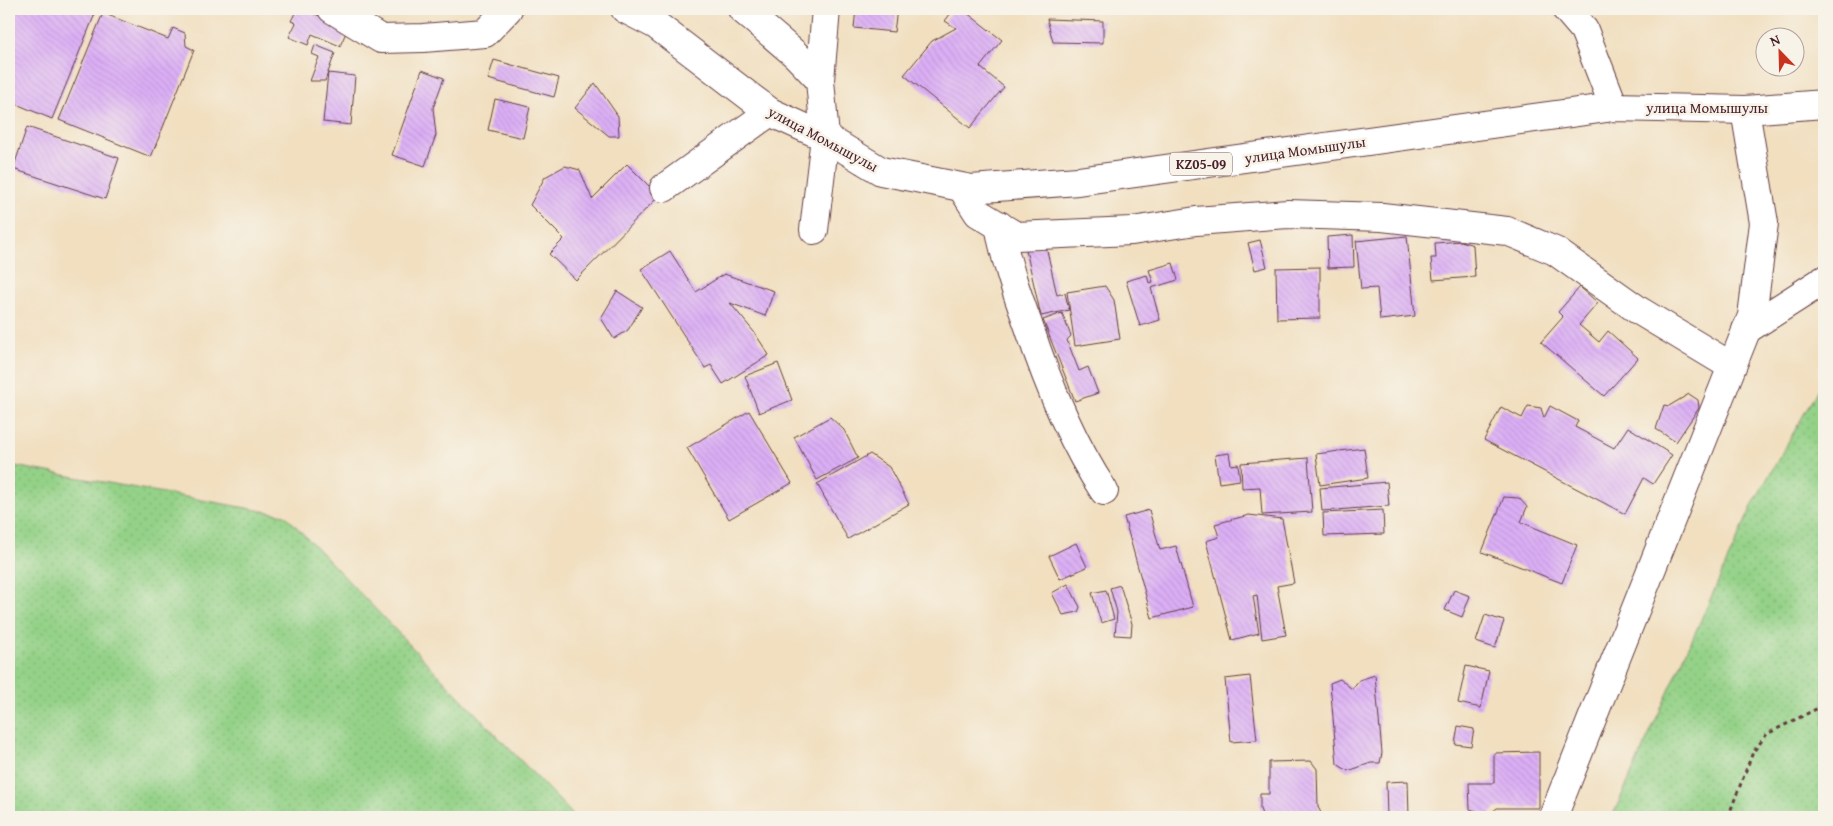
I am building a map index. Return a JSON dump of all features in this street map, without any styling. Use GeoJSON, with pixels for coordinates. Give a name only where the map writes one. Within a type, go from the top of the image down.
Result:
{"type":"FeatureCollection","features":[{"type":"Feature","properties":{"kind":"street"},"geometry":{"type":"LineString","coordinates":[[332,9],[380,39],[389,39],[485,32],[508,9]]}},
{"type":"Feature","properties":{"kind":"street","name":"улица Момышулы"},"geometry":{"type":"LineString","coordinates":[[625,9],[656,25],[770,112],[825,137],[882,171],[971,189],[1078,181],[1614,107],[1745,110],[1824,104]]}},
{"type":"Feature","properties":{"kind":"street"},"geometry":{"type":"LineString","coordinates":[[742,9],[796,55],[820,80]]}},
{"type":"Feature","properties":{"kind":"street"},"geometry":{"type":"LineString","coordinates":[[814,230],[825,137],[820,80],[826,9]]}},
{"type":"Feature","properties":{"kind":"street"},"geometry":{"type":"LineString","coordinates":[[1566,9],[1584,30],[1614,107]]}},
{"type":"Feature","properties":{"kind":"street"},"geometry":{"type":"LineString","coordinates":[[1553,817],[1752,316],[1764,223],[1745,110]]}},
{"type":"Feature","properties":{"kind":"street"},"geometry":{"type":"LineString","coordinates":[[664,188],[770,112]]}},
{"type":"Feature","properties":{"kind":"street"},"geometry":{"type":"LineString","coordinates":[[962,188],[978,213],[1016,236],[1132,231],[1196,221],[1288,214],[1382,217],[1507,231],[1555,251],[1638,310],[1731,366]]}},
{"type":"Feature","properties":{"kind":"street"},"geometry":{"type":"LineString","coordinates":[[999,225],[1006,262],[1047,382],[1076,442],[1104,491]]}},
{"type":"Feature","properties":{"kind":"street"},"geometry":{"type":"LineString","coordinates":[[1746,330],[1824,280]]}},
{"type":"Feature","properties":{"kind":"path"},"geometry":{"type":"LineString","coordinates":[[1728,817],[1753,752],[1766,734],[1824,705]]}},
{"type":"Feature","properties":{"kind":"green space"},"geometry":{"type":"Polygon","coordinates":[[[1824,379],[1824,817],[1612,817],[1754,502],[1824,379]]]}},
{"type":"Feature","properties":{"kind":"green space"},"geometry":{"type":"Polygon","coordinates":[[[9,465],[285,515],[575,817],[9,817],[9,465]]]}},
{"type":"Feature","properties":{"kind":"building"},"geometry":{"type":"Polygon","coordinates":[[[9,9],[97,9],[52,119],[9,101],[9,9]]]}},
{"type":"Feature","properties":{"kind":"building"},"geometry":{"type":"Polygon","coordinates":[[[297,9],[303,9],[348,28],[340,46],[312,34],[308,45],[289,37],[296,23],[291,21],[297,9]]]}},
{"type":"Feature","properties":{"kind":"building"},"geometry":{"type":"Polygon","coordinates":[[[856,9],[897,9],[894,32],[854,28],[856,9]]]}},
{"type":"Feature","properties":{"kind":"building"},"geometry":{"type":"Polygon","coordinates":[[[954,9],[962,9],[1002,40],[980,67],[1004,87],[970,128],[904,75],[932,41],[956,28],[945,21],[954,9]]]}},
{"type":"Feature","properties":{"kind":"building"},"geometry":{"type":"Polygon","coordinates":[[[103,13],[168,39],[173,28],[185,33],[186,46],[194,50],[151,157],[59,120],[103,13]]]}},
{"type":"Feature","properties":{"kind":"building"},"geometry":{"type":"Polygon","coordinates":[[[1047,19],[1103,21],[1103,43],[1053,42],[1047,19]]]}},
{"type":"Feature","properties":{"kind":"building"},"geometry":{"type":"Polygon","coordinates":[[[315,45],[335,53],[325,81],[310,81],[319,57],[312,54],[315,45]]]}},
{"type":"Feature","properties":{"kind":"building"},"geometry":{"type":"Polygon","coordinates":[[[494,60],[559,78],[554,97],[488,79],[494,60]]]}},
{"type":"Feature","properties":{"kind":"building"},"geometry":{"type":"Polygon","coordinates":[[[422,70],[444,78],[433,108],[436,135],[425,166],[392,155],[422,70]]]}},
{"type":"Feature","properties":{"kind":"building"},"geometry":{"type":"Polygon","coordinates":[[[328,73],[355,76],[351,125],[323,122],[328,73]]]}},
{"type":"Feature","properties":{"kind":"building"},"geometry":{"type":"Polygon","coordinates":[[[595,83],[618,116],[619,136],[609,136],[575,108],[595,83]]]}},
{"type":"Feature","properties":{"kind":"building"},"geometry":{"type":"Polygon","coordinates":[[[495,99],[530,107],[523,138],[488,130],[495,99]]]}},
{"type":"Feature","properties":{"kind":"building"},"geometry":{"type":"Polygon","coordinates":[[[27,127],[119,158],[105,199],[13,169],[27,127]]]}},
{"type":"Feature","properties":{"kind":"building"},"geometry":{"type":"Polygon","coordinates":[[[627,164],[659,196],[576,280],[549,254],[564,239],[530,205],[545,177],[565,166],[580,170],[592,199],[627,164]]]}},
{"type":"Feature","properties":{"kind":"building"},"geometry":{"type":"Polygon","coordinates":[[[1353,235],[1354,267],[1328,268],[1327,237],[1353,235]]]}},
{"type":"Feature","properties":{"kind":"building"},"geometry":{"type":"Polygon","coordinates":[[[1407,236],[1415,316],[1380,320],[1377,288],[1361,289],[1356,241],[1407,236]]]}},
{"type":"Feature","properties":{"kind":"building"},"geometry":{"type":"Polygon","coordinates":[[[1260,240],[1267,267],[1255,270],[1248,243],[1260,240]]]}},
{"type":"Feature","properties":{"kind":"building"},"geometry":{"type":"Polygon","coordinates":[[[1461,241],[1473,245],[1475,277],[1433,280],[1431,258],[1436,258],[1435,243],[1461,241]]]}},
{"type":"Feature","properties":{"kind":"building"},"geometry":{"type":"Polygon","coordinates":[[[1046,246],[1057,295],[1065,293],[1069,310],[1041,316],[1026,250],[1046,246]]]}},
{"type":"Feature","properties":{"kind":"building"},"geometry":{"type":"Polygon","coordinates":[[[670,251],[696,292],[724,274],[774,291],[765,316],[730,303],[754,332],[769,355],[723,384],[711,365],[705,368],[641,269],[670,251]]]}},
{"type":"Feature","properties":{"kind":"building"},"geometry":{"type":"Polygon","coordinates":[[[1173,263],[1178,280],[1151,288],[1160,320],[1140,326],[1126,281],[1147,275],[1149,283],[1153,282],[1149,270],[1173,263]]]}},
{"type":"Feature","properties":{"kind":"building"},"geometry":{"type":"Polygon","coordinates":[[[1320,267],[1320,318],[1277,319],[1276,268],[1320,267]]]}},
{"type":"Feature","properties":{"kind":"building"},"geometry":{"type":"Polygon","coordinates":[[[1105,286],[1114,300],[1120,339],[1075,346],[1067,292],[1105,286]]]}},
{"type":"Feature","properties":{"kind":"building"},"geometry":{"type":"Polygon","coordinates":[[[1580,287],[1598,303],[1579,325],[1599,342],[1608,331],[1638,358],[1604,396],[1541,342],[1563,317],[1558,312],[1580,287]]]}},
{"type":"Feature","properties":{"kind":"building"},"geometry":{"type":"Polygon","coordinates":[[[617,291],[642,307],[628,330],[614,339],[601,318],[617,291]]]}},
{"type":"Feature","properties":{"kind":"building"},"geometry":{"type":"Polygon","coordinates":[[[1062,313],[1071,336],[1067,340],[1079,371],[1088,367],[1098,393],[1075,401],[1043,320],[1062,313]]]}},
{"type":"Feature","properties":{"kind":"building"},"geometry":{"type":"Polygon","coordinates":[[[778,363],[792,400],[759,413],[745,376],[778,363]]]}},
{"type":"Feature","properties":{"kind":"building"},"geometry":{"type":"Polygon","coordinates":[[[1689,394],[1698,400],[1699,408],[1676,442],[1656,429],[1664,405],[1669,406],[1689,394]]]}},
{"type":"Feature","properties":{"kind":"building"},"geometry":{"type":"Polygon","coordinates":[[[1528,406],[1541,408],[1544,418],[1550,406],[1578,421],[1575,427],[1614,448],[1628,427],[1672,455],[1653,484],[1644,478],[1625,514],[1484,440],[1501,407],[1522,418],[1528,406]]]}},
{"type":"Feature","properties":{"kind":"building"},"geometry":{"type":"Polygon","coordinates":[[[749,411],[792,483],[729,519],[687,448],[749,411]]]}},
{"type":"Feature","properties":{"kind":"building"},"geometry":{"type":"Polygon","coordinates":[[[830,417],[844,430],[858,458],[817,480],[794,437],[830,417]]]}},
{"type":"Feature","properties":{"kind":"building"},"geometry":{"type":"Polygon","coordinates":[[[1364,448],[1368,478],[1320,485],[1316,454],[1364,448]]]}},
{"type":"Feature","properties":{"kind":"building"},"geometry":{"type":"Polygon","coordinates":[[[1229,453],[1231,465],[1238,464],[1240,480],[1219,483],[1215,455],[1229,453]]]}},
{"type":"Feature","properties":{"kind":"building"},"geometry":{"type":"Polygon","coordinates":[[[870,454],[889,467],[909,504],[848,539],[817,484],[870,454]]]}},
{"type":"Feature","properties":{"kind":"building"},"geometry":{"type":"Polygon","coordinates":[[[1308,458],[1312,512],[1262,515],[1260,487],[1242,488],[1241,463],[1308,458]]]}},
{"type":"Feature","properties":{"kind":"building"},"geometry":{"type":"Polygon","coordinates":[[[1387,482],[1389,506],[1322,511],[1320,488],[1387,482]]]}},
{"type":"Feature","properties":{"kind":"building"},"geometry":{"type":"Polygon","coordinates":[[[1504,497],[1519,498],[1527,507],[1521,522],[1577,545],[1562,583],[1482,552],[1504,497]]]}},
{"type":"Feature","properties":{"kind":"building"},"geometry":{"type":"Polygon","coordinates":[[[1149,510],[1160,550],[1176,546],[1193,607],[1152,618],[1124,517],[1149,510]]]}},
{"type":"Feature","properties":{"kind":"building"},"geometry":{"type":"Polygon","coordinates":[[[1383,510],[1384,534],[1324,536],[1323,513],[1383,510]]]}},
{"type":"Feature","properties":{"kind":"building"},"geometry":{"type":"Polygon","coordinates":[[[1249,515],[1282,519],[1294,583],[1277,586],[1286,635],[1262,639],[1257,595],[1253,596],[1259,633],[1232,640],[1206,541],[1219,537],[1215,524],[1249,515]]]}},
{"type":"Feature","properties":{"kind":"building"},"geometry":{"type":"Polygon","coordinates":[[[1076,543],[1087,567],[1060,579],[1049,556],[1076,543]]]}},
{"type":"Feature","properties":{"kind":"building"},"geometry":{"type":"Polygon","coordinates":[[[1068,584],[1080,607],[1078,612],[1063,615],[1052,593],[1068,584]]]}},
{"type":"Feature","properties":{"kind":"building"},"geometry":{"type":"Polygon","coordinates":[[[1120,585],[1132,624],[1131,636],[1115,635],[1117,612],[1110,588],[1120,585]]]}},
{"type":"Feature","properties":{"kind":"building"},"geometry":{"type":"Polygon","coordinates":[[[1106,590],[1114,619],[1101,623],[1092,593],[1106,590]]]}},
{"type":"Feature","properties":{"kind":"building"},"geometry":{"type":"Polygon","coordinates":[[[1454,590],[1470,596],[1462,617],[1445,610],[1454,590]]]}},
{"type":"Feature","properties":{"kind":"building"},"geometry":{"type":"Polygon","coordinates":[[[1485,615],[1504,621],[1495,648],[1476,642],[1485,615]]]}},
{"type":"Feature","properties":{"kind":"building"},"geometry":{"type":"Polygon","coordinates":[[[1466,666],[1489,671],[1481,708],[1458,703],[1466,666]]]}},
{"type":"Feature","properties":{"kind":"building"},"geometry":{"type":"Polygon","coordinates":[[[1375,675],[1382,753],[1380,763],[1371,763],[1348,771],[1337,764],[1330,683],[1340,679],[1352,689],[1359,680],[1375,675]]]}},
{"type":"Feature","properties":{"kind":"building"},"geometry":{"type":"Polygon","coordinates":[[[1250,676],[1257,740],[1231,742],[1225,679],[1250,676]]]}},
{"type":"Feature","properties":{"kind":"building"},"geometry":{"type":"Polygon","coordinates":[[[1458,726],[1474,729],[1471,746],[1455,744],[1458,726]]]}},
{"type":"Feature","properties":{"kind":"building"},"geometry":{"type":"Polygon","coordinates":[[[1539,752],[1539,808],[1497,808],[1489,815],[1470,809],[1469,783],[1494,783],[1494,753],[1539,752]]]}},
{"type":"Feature","properties":{"kind":"building"},"geometry":{"type":"Polygon","coordinates":[[[1311,761],[1317,769],[1318,807],[1323,817],[1263,817],[1260,809],[1260,794],[1269,794],[1269,762],[1311,761]]]}},
{"type":"Feature","properties":{"kind":"building"},"geometry":{"type":"Polygon","coordinates":[[[1408,781],[1409,817],[1387,817],[1386,782],[1408,781]]]}}]}
